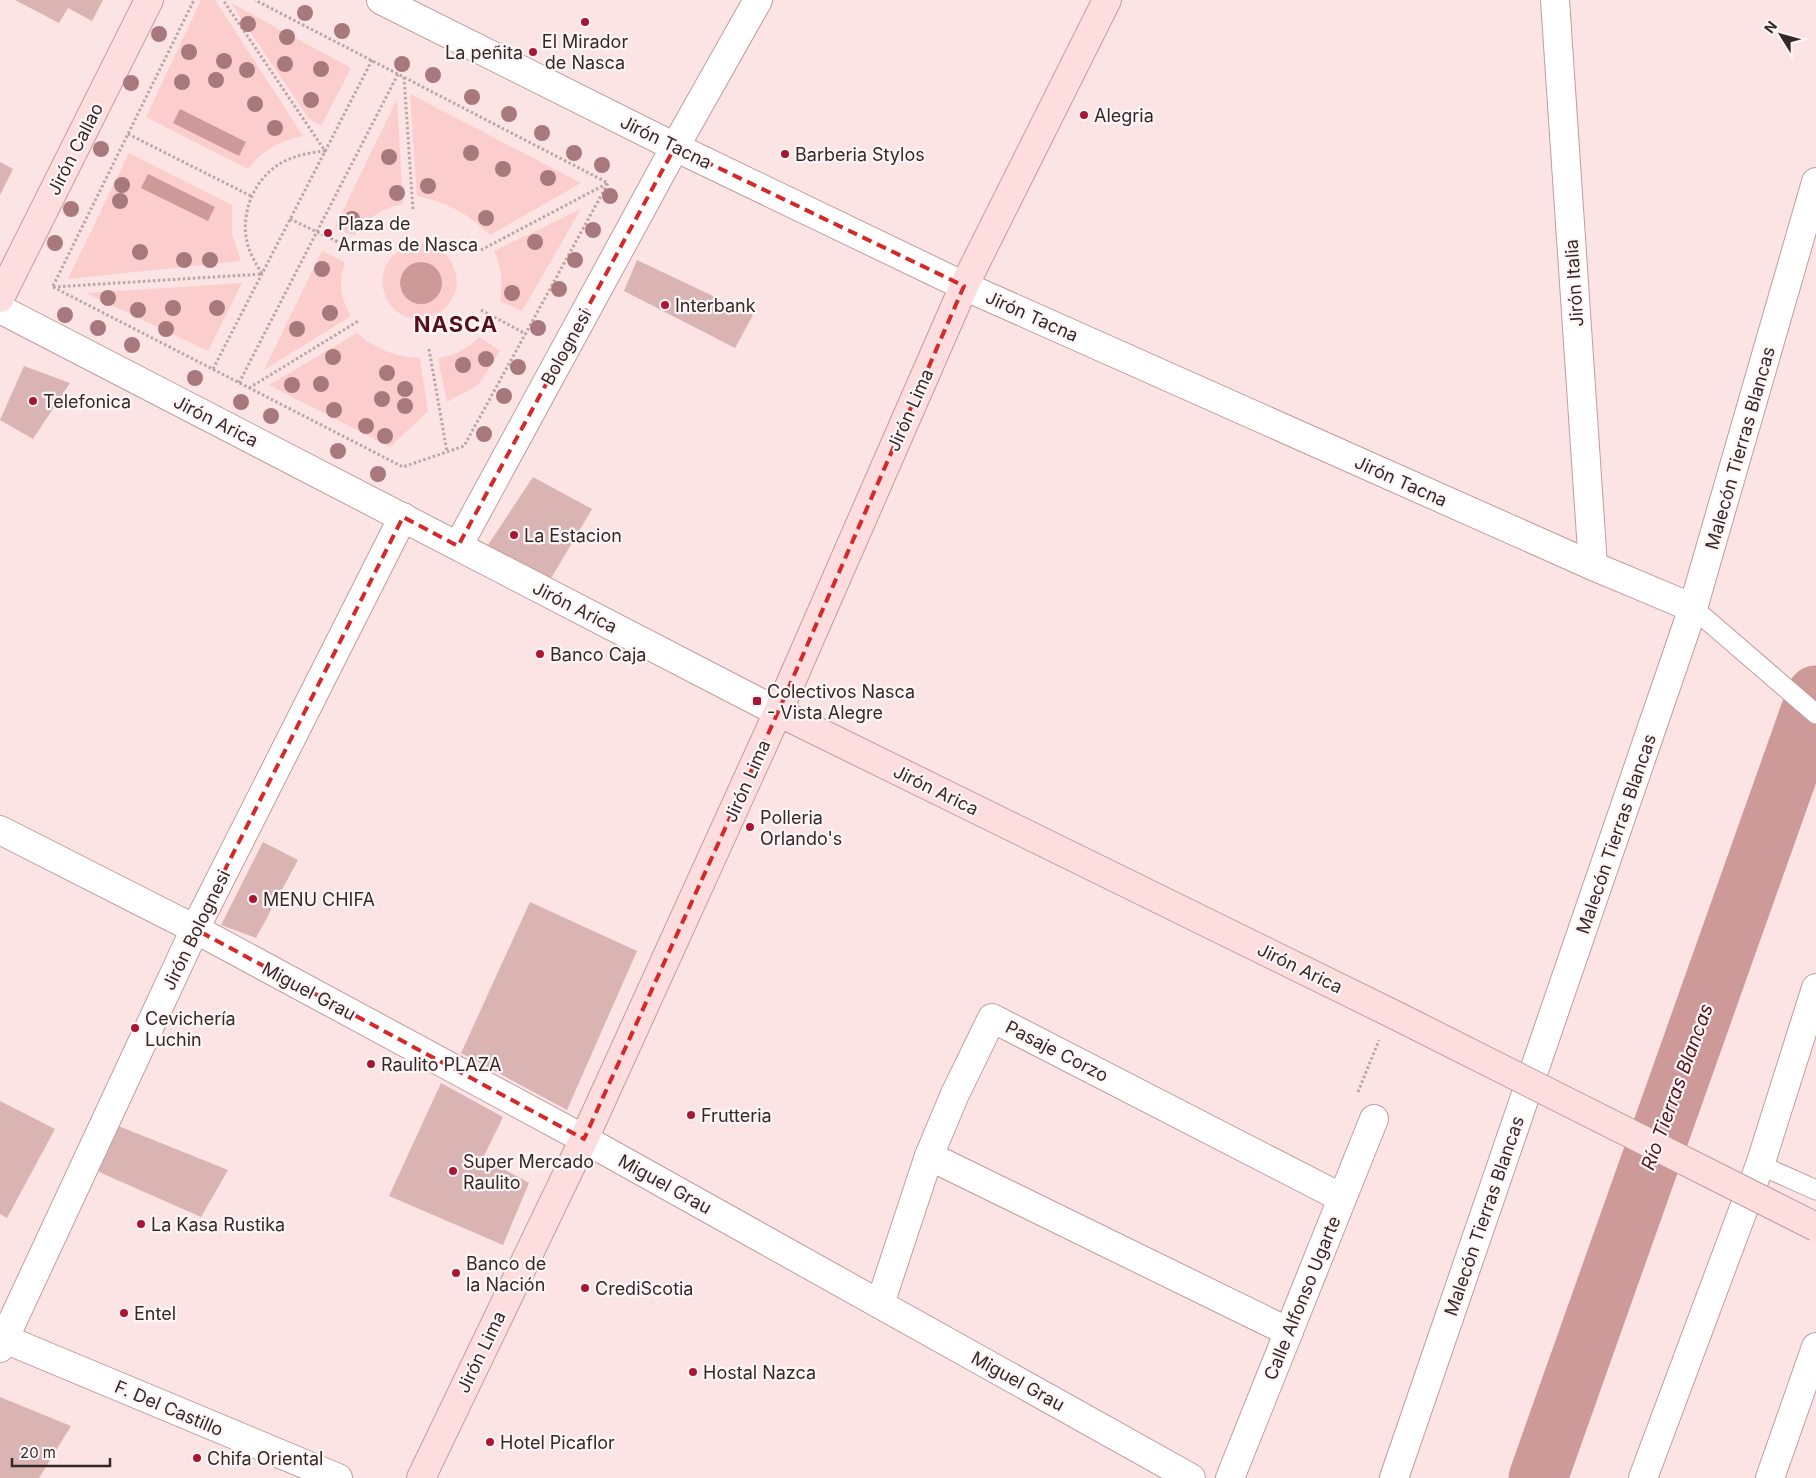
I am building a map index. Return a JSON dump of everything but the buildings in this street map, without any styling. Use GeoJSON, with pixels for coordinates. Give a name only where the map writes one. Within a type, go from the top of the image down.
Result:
{"type":"FeatureCollection","features":[{"type":"Feature","properties":{"kind":"street","name":"Jirón Callao"},"geometry":{"type":"LineString","coordinates":[[0,298],[149,0]]}},
{"type":"Feature","properties":{"kind":"street","name":"Jirón Tacna"},"geometry":{"type":"LineString","coordinates":[[380,0],[675,147],[964,286],[1593,566],[1693,608]]}},
{"type":"Feature","properties":{"kind":"street"},"geometry":{"type":"LineString","coordinates":[[675,147],[758,0]]}},
{"type":"Feature","properties":{"kind":"street","name":"Jirón Lima"},"geometry":{"type":"LineString","coordinates":[[421,1478],[584,1139],[778,712],[964,286],[1108,0]]}},
{"type":"Feature","properties":{"kind":"street","name":"Jirón Italia"},"geometry":{"type":"LineString","coordinates":[[1555,0],[1593,566]]}},
{"type":"Feature","properties":{"kind":"street","name":"Bolognesi"},"geometry":{"type":"LineString","coordinates":[[458,546],[675,147]]}},
{"type":"Feature","properties":{"kind":"street","name":"Malecón Tierras Blancas"},"geometry":{"type":"LineString","coordinates":[[1394,1478],[1693,608],[1816,182]]}},
{"type":"Feature","properties":{"kind":"street","name":"Jirón Arica"},"geometry":{"type":"LineString","coordinates":[[0,310],[404,517],[778,712],[1393,1014],[1816,1227]]}},
{"type":"Feature","properties":{"kind":"street","name":"Jirón Bolognesi"},"geometry":{"type":"LineString","coordinates":[[2,1342],[195,930],[404,517]]}},
{"type":"Feature","properties":{"kind":"street","name":"Miguel Grau"},"geometry":{"type":"LineString","coordinates":[[0,830],[195,930],[584,1139],[1191,1478]]}},
{"type":"Feature","properties":{"kind":"street"},"geometry":{"type":"LineString","coordinates":[[1643,1478],[1760,1165],[1816,988]]}},
{"type":"Feature","properties":{"kind":"street","name":"Pasaje Corzo"},"geometry":{"type":"LineString","coordinates":[[880,1304],[929,1156],[955,1094],[992,1018],[1342,1198]]}},
{"type":"Feature","properties":{"kind":"street","name":"Calle Alfonso Ugarte"},"geometry":{"type":"LineString","coordinates":[[1230,1478],[1342,1198],[1365,1109]]}},
{"type":"Feature","properties":{"kind":"street"},"geometry":{"type":"LineString","coordinates":[[929,1156],[1288,1332]]}},
{"type":"Feature","properties":{"kind":"street","name":"F. Del Castillo"},"geometry":{"type":"LineString","coordinates":[[2,1342],[338,1478]]}},
{"type":"Feature","properties":{"kind":"street"},"geometry":{"type":"LineString","coordinates":[[1770,1478],[1816,1347]]}},
{"type":"Feature","properties":{"kind":"lane"},"geometry":{"type":"LineString","coordinates":[[1693,608],[1816,714]]}},
{"type":"Feature","properties":{"kind":"lane"},"geometry":{"type":"LineString","coordinates":[[1760,1165],[1816,1190]]}},
{"type":"Feature","properties":{"kind":"path"},"geometry":{"type":"LineString","coordinates":[[53,287],[194,0]]}},
{"type":"Feature","properties":{"kind":"path"},"geometry":{"type":"LineString","coordinates":[[223,0],[326,151]]}},
{"type":"Feature","properties":{"kind":"path"},"geometry":{"type":"LineString","coordinates":[[255,0],[608,183]]}},
{"type":"Feature","properties":{"kind":"path"},"geometry":{"type":"LineString","coordinates":[[213,369],[372,60]]}},
{"type":"Feature","properties":{"kind":"path"},"geometry":{"type":"LineString","coordinates":[[239,383],[398,74]]}},
{"type":"Feature","properties":{"kind":"path"},"geometry":{"type":"LineString","coordinates":[[404,77],[413,211]]}},
{"type":"Feature","properties":{"kind":"path"},"geometry":{"type":"LineString","coordinates":[[128,134],[251,196]]}},
{"type":"Feature","properties":{"kind":"path"},"geometry":{"type":"LineString","coordinates":[[262,274],[248,247],[245,230],[246,213],[251,196],[261,181],[274,168],[290,158],[326,151]]}},
{"type":"Feature","properties":{"kind":"path"},"geometry":{"type":"LineString","coordinates":[[53,287],[403,467],[464,446],[608,183]]}},
{"type":"Feature","properties":{"kind":"path"},"geometry":{"type":"LineString","coordinates":[[481,250],[608,183]]}},
{"type":"Feature","properties":{"kind":"path"},"geometry":{"type":"LineString","coordinates":[[290,219],[355,250]]}},
{"type":"Feature","properties":{"kind":"path"},"geometry":{"type":"LineString","coordinates":[[53,287],[262,274]]}},
{"type":"Feature","properties":{"kind":"path"},"geometry":{"type":"LineString","coordinates":[[481,310],[526,334]]}},
{"type":"Feature","properties":{"kind":"path"},"geometry":{"type":"LineString","coordinates":[[249,388],[360,320]]}},
{"type":"Feature","properties":{"kind":"path"},"geometry":{"type":"LineString","coordinates":[[429,349],[447,452]]}},
{"type":"Feature","properties":{"kind":"path"},"geometry":{"type":"LineString","coordinates":[[1365,1109],[1393,1014]]}},
{"type":"Feature","properties":{"kind":"highlighted area"},"geometry":{"type":"Polygon","coordinates":[[[675,147],[964,286],[778,712],[584,1139],[195,929],[403,517],[458,546],[675,147]]]}},
{"type":"Feature","properties":{"kind":"shaded area"},"geometry":{"type":"Polygon","coordinates":[[[201,0],[215,0],[303,136],[272,147],[248,169],[146,117],[201,0]]]}},
{"type":"Feature","properties":{"kind":"shaded area"},"geometry":{"type":"Polygon","coordinates":[[[231,3],[351,68],[321,126],[309,119],[231,3]]]}},
{"type":"Feature","properties":{"kind":"shaded area"},"geometry":{"type":"Polygon","coordinates":[[[410,94],[581,183],[490,235],[457,210],[439,202],[417,196],[410,94]]]}},
{"type":"Feature","properties":{"kind":"shaded area"},"geometry":{"type":"Polygon","coordinates":[[[397,99],[403,204],[382,211],[364,224],[354,236],[335,227],[397,99]]]}},
{"type":"Feature","properties":{"kind":"shaded area"},"geometry":{"type":"Polygon","coordinates":[[[180,109],[246,142],[239,156],[173,123],[180,109]]]}},
{"type":"Feature","properties":{"kind":"shaded area"},"geometry":{"type":"Polygon","coordinates":[[[129,153],[232,205],[232,234],[241,261],[68,279],[129,153]]]}},
{"type":"Feature","properties":{"kind":"shaded area"},"geometry":{"type":"Polygon","coordinates":[[[148,174],[215,207],[208,221],[141,188],[148,174]]]}},
{"type":"Feature","properties":{"kind":"shaded area"},"geometry":{"type":"Polygon","coordinates":[[[581,209],[522,311],[500,301],[501,276],[499,263],[494,251],[581,209]]]}},
{"type":"Feature","properties":{"kind":"shaded area"},"geometry":{"type":"Polygon","coordinates":[[[413,244],[423,244],[436,247],[449,258],[455,271],[457,284],[453,297],[444,309],[431,316],[415,319],[402,315],[391,306],[384,294],[382,280],[386,266],[396,253],[413,244]],[[430,264],[400,277],[400,287],[404,296],[441,279],[437,270],[430,264]]]}},
{"type":"Feature","properties":{"kind":"shaded area"},"geometry":{"type":"Polygon","coordinates":[[[322,251],[345,262],[341,276],[341,289],[344,302],[351,316],[264,370],[322,251]]]}},
{"type":"Feature","properties":{"kind":"shaded area"},"geometry":{"type":"Polygon","coordinates":[[[421,262],[436,268],[442,283],[436,298],[421,304],[406,298],[400,283],[406,268],[421,262]]]}},
{"type":"Feature","properties":{"kind":"shaded area"},"geometry":{"type":"Polygon","coordinates":[[[242,283],[208,351],[86,293],[242,283]]]}},
{"type":"Feature","properties":{"kind":"shaded area"},"geometry":{"type":"Polygon","coordinates":[[[357,333],[371,344],[386,351],[402,356],[420,358],[428,411],[390,447],[269,385],[357,333]]]}},
{"type":"Feature","properties":{"kind":"shaded area"},"geometry":{"type":"Polygon","coordinates":[[[480,337],[500,351],[478,385],[447,402],[438,358],[461,351],[480,337]]]}},
{"type":"Feature","properties":{"kind":"waterway","name":"Río Tierras Blancas"},"geometry":{"type":"LineString","coordinates":[[1538,1478],[1816,695]]}},
{"type":"Feature","properties":{"kind":"place","name":"El Mirador de Nasca"},"geometry":{"type":"Point","coordinates":[585,22]}},
{"type":"Feature","properties":{"kind":"place","name":"La peñita"},"geometry":{"type":"Point","coordinates":[533,52]}},
{"type":"Feature","properties":{"kind":"place","name":"Alegria"},"geometry":{"type":"Point","coordinates":[1084,115]}},
{"type":"Feature","properties":{"kind":"place","name":"Barberia Stylos"},"geometry":{"type":"Point","coordinates":[785,154]}},
{"type":"Feature","properties":{"kind":"place","name":"Plaza de Armas de Nasca"},"geometry":{"type":"Point","coordinates":[328,233]}},
{"type":"Feature","properties":{"kind":"place","name":"Interbank"},"geometry":{"type":"Point","coordinates":[665,305]}},
{"type":"Feature","properties":{"kind":"place","name":"Telefonica"},"geometry":{"type":"Point","coordinates":[33,401]}},
{"type":"Feature","properties":{"kind":"place","name":"La Estacion"},"geometry":{"type":"Point","coordinates":[514,535]}},
{"type":"Feature","properties":{"kind":"place","name":"Banco Caja"},"geometry":{"type":"Point","coordinates":[540,654]}},
{"type":"Feature","properties":{"kind":"place","name":"Colectivos Nasca - Vista Alegre"},"geometry":{"type":"Point","coordinates":[757,701]}},
{"type":"Feature","properties":{"kind":"place","name":"Polleria Orlando's"},"geometry":{"type":"Point","coordinates":[750,827]}},
{"type":"Feature","properties":{"kind":"place","name":"MENU CHIFA"},"geometry":{"type":"Point","coordinates":[253,899]}},
{"type":"Feature","properties":{"kind":"place","name":"Cevichería Luchin"},"geometry":{"type":"Point","coordinates":[135,1028]}},
{"type":"Feature","properties":{"kind":"place","name":"Raulito PLAZA"},"geometry":{"type":"Point","coordinates":[371,1064]}},
{"type":"Feature","properties":{"kind":"place","name":"Frutteria"},"geometry":{"type":"Point","coordinates":[691,1115]}},
{"type":"Feature","properties":{"kind":"place","name":"Super Mercado Raulito"},"geometry":{"type":"Point","coordinates":[453,1171]}},
{"type":"Feature","properties":{"kind":"place","name":"La Kasa Rustika"},"geometry":{"type":"Point","coordinates":[141,1224]}},
{"type":"Feature","properties":{"kind":"place","name":"Banco de la Nación"},"geometry":{"type":"Point","coordinates":[456,1273]}},
{"type":"Feature","properties":{"kind":"place","name":"CrediScotia"},"geometry":{"type":"Point","coordinates":[585,1288]}},
{"type":"Feature","properties":{"kind":"place","name":"Entel"},"geometry":{"type":"Point","coordinates":[124,1313]}},
{"type":"Feature","properties":{"kind":"place","name":"Hostal Nazca"},"geometry":{"type":"Point","coordinates":[693,1372]}},
{"type":"Feature","properties":{"kind":"place","name":"Hotel Picaflor"},"geometry":{"type":"Point","coordinates":[490,1442]}},
{"type":"Feature","properties":{"kind":"place","name":"Chifa Oriental"},"geometry":{"type":"Point","coordinates":[197,1458]}},
{"type":"Feature","properties":{"kind":"district","name":"NASCA"},"geometry":{"type":"Point","coordinates":[456,324]}}]}
